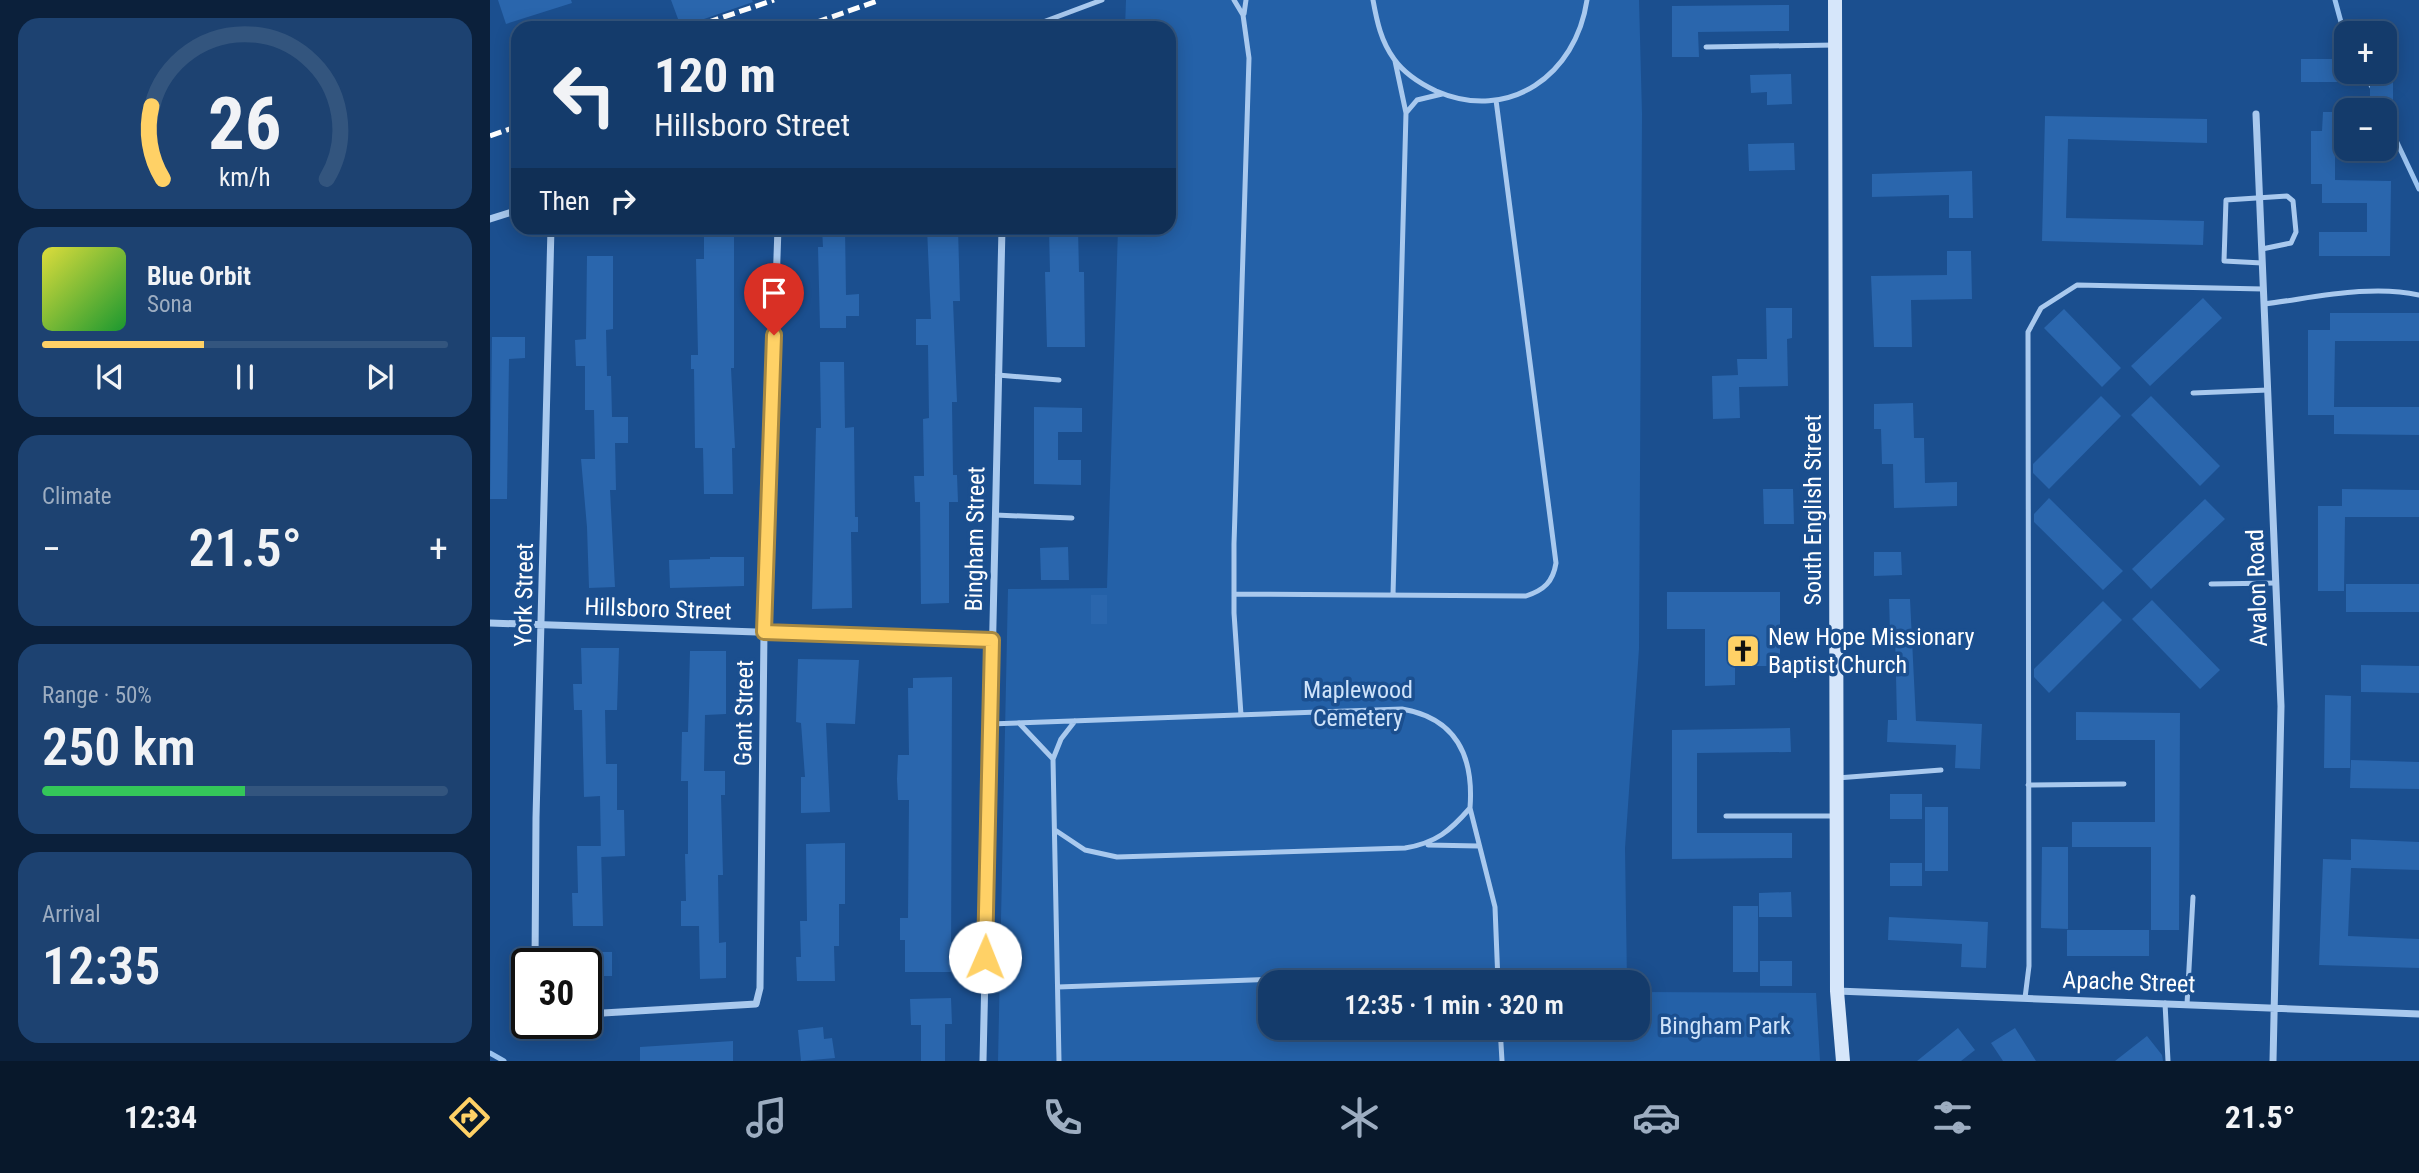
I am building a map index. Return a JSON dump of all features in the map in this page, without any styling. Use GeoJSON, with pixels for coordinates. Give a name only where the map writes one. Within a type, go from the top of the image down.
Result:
{"type":"FeatureCollection","features":[{"type":"Feature","properties":{"kind":"street","name":"South English Street"},"geometry":{"type":"LineString","coordinates":[[1835,0],[1837,991],[1843,1061]]}},
{"type":"Feature","properties":{"kind":"street","name":"Avalon Road"},"geometry":{"type":"LineString","coordinates":[[2256,114],[2281,706],[2273,1061]]}},
{"type":"Feature","properties":{"kind":"street"},"geometry":{"type":"LineString","coordinates":[[490,219],[511,212]]}},
{"type":"Feature","properties":{"kind":"street","name":"York Street"},"geometry":{"type":"LineString","coordinates":[[535,948],[551,235]]}},
{"type":"Feature","properties":{"kind":"street","name":"Gant Street"},"geometry":{"type":"LineString","coordinates":[[602,1013],[756,1004],[760,988],[764,632],[778,235]]}},
{"type":"Feature","properties":{"kind":"street","name":"Bingham Street"},"geometry":{"type":"LineString","coordinates":[[983,1061],[1002,235]]}},
{"type":"Feature","properties":{"kind":"street","name":"Hillsboro Street"},"geometry":{"type":"LineString","coordinates":[[490,623],[992,640]]}},
{"type":"Feature","properties":{"kind":"street","name":"Apache Street"},"geometry":{"type":"LineString","coordinates":[[1837,991],[2419,1014]]}},
{"type":"Feature","properties":{"kind":"lane"},"geometry":{"type":"LineString","coordinates":[[1046,21],[1102,0]]}},
{"type":"Feature","properties":{"kind":"lane"},"geometry":{"type":"LineString","coordinates":[[1234,0],[1243,15]]}},
{"type":"Feature","properties":{"kind":"lane"},"geometry":{"type":"LineString","coordinates":[[1241,715],[1234,594],[1249,58],[1243,15],[1246,0]]}},
{"type":"Feature","properties":{"kind":"lane"},"geometry":{"type":"LineString","coordinates":[[1373,0],[1378,30],[1395,61],[1406,113],[1393,595]]}},
{"type":"Feature","properties":{"kind":"lane"},"geometry":{"type":"LineString","coordinates":[[1395,61],[1421,85],[1454,99],[1496,100],[1523,93],[1552,74],[1571,51],[1583,25],[1587,0]]}},
{"type":"Feature","properties":{"kind":"lane"},"geometry":{"type":"LineString","coordinates":[[1706,47],[1835,45]]}},
{"type":"Feature","properties":{"kind":"lane"},"geometry":{"type":"LineString","coordinates":[[1406,113],[1417,100],[1442,94]]}},
{"type":"Feature","properties":{"kind":"lane"},"geometry":{"type":"LineString","coordinates":[[1234,594],[1526,596],[1538,592],[1554,576],[1554,546],[1496,100]]}},
{"type":"Feature","properties":{"kind":"lane"},"geometry":{"type":"LineString","coordinates":[[2262,249],[2291,243],[2296,232],[2294,201],[2287,196],[2259,200],[2225,200],[2224,261],[2262,263]]}},
{"type":"Feature","properties":{"kind":"lane"},"geometry":{"type":"LineString","coordinates":[[2025,998],[2029,966],[2028,332],[2040,308],[2077,285],[2263,289]]}},
{"type":"Feature","properties":{"kind":"lane"},"geometry":{"type":"LineString","coordinates":[[2264,304],[2357,293],[2402,291],[2419,295]]}},
{"type":"Feature","properties":{"kind":"lane"},"geometry":{"type":"LineString","coordinates":[[998,374],[1059,380]]}},
{"type":"Feature","properties":{"kind":"lane"},"geometry":{"type":"LineString","coordinates":[[2193,393],[2267,390]]}},
{"type":"Feature","properties":{"kind":"lane"},"geometry":{"type":"LineString","coordinates":[[995,515],[1072,518]]}},
{"type":"Feature","properties":{"kind":"lane"},"geometry":{"type":"LineString","coordinates":[[2211,584],[2276,583]]}},
{"type":"Feature","properties":{"kind":"lane"},"geometry":{"type":"LineString","coordinates":[[990,724],[1402,709],[1421,712],[1449,730],[1459,744],[1470,779],[1470,808],[1495,907],[1498,970]]}},
{"type":"Feature","properties":{"kind":"lane"},"geometry":{"type":"LineString","coordinates":[[1059,1061],[1053,758],[1061,739],[1075,721]]}},
{"type":"Feature","properties":{"kind":"lane"},"geometry":{"type":"LineString","coordinates":[[1018,723],[1041,742],[1053,758]]}},
{"type":"Feature","properties":{"kind":"lane"},"geometry":{"type":"LineString","coordinates":[[1837,778],[1941,770]]}},
{"type":"Feature","properties":{"kind":"lane"},"geometry":{"type":"LineString","coordinates":[[2028,785],[2124,784]]}},
{"type":"Feature","properties":{"kind":"lane"},"geometry":{"type":"LineString","coordinates":[[1425,845],[1448,832],[1470,808]]}},
{"type":"Feature","properties":{"kind":"lane"},"geometry":{"type":"LineString","coordinates":[[1726,816],[1837,816]]}},
{"type":"Feature","properties":{"kind":"lane"},"geometry":{"type":"LineString","coordinates":[[1055,830],[1085,850],[1117,857],[1425,845],[1478,846]]}},
{"type":"Feature","properties":{"kind":"lane"},"geometry":{"type":"LineString","coordinates":[[2187,1004],[2193,897]]}},
{"type":"Feature","properties":{"kind":"lane"},"geometry":{"type":"LineString","coordinates":[[1058,988],[1258,980]]}},
{"type":"Feature","properties":{"kind":"lane"},"geometry":{"type":"LineString","coordinates":[[2165,1003],[2168,1061]]}},
{"type":"Feature","properties":{"kind":"lane"},"geometry":{"type":"LineString","coordinates":[[1501,1040],[1502,1061]]}},
{"type":"Feature","properties":{"kind":"green space","name":"Maplewood Cemetery"},"geometry":{"type":"Polygon","coordinates":[[[1126,0],[1639,0],[1642,114],[1639,649],[1625,848],[1627,970],[1258,970],[1258,1040],[1650,1040],[1650,992],[1816,993],[1820,1061],[998,1061],[1008,589],[1107,588],[1118,235],[1176,235],[1176,21],[1125,21],[1126,0]]]}},
{"type":"Feature","properties":{"kind":"building"},"geometry":{"type":"Polygon","coordinates":[[[498,0],[571,0],[572,3],[506,24],[498,0]]]}},
{"type":"Feature","properties":{"kind":"building"},"geometry":{"type":"Polygon","coordinates":[[[671,0],[753,2],[698,21],[679,21],[671,0]]]}},
{"type":"Feature","properties":{"kind":"building"},"geometry":{"type":"Polygon","coordinates":[[[1789,5],[1789,31],[1698,32],[1699,57],[1672,57],[1672,6],[1789,5]]]}},
{"type":"Feature","properties":{"kind":"building"},"geometry":{"type":"Polygon","coordinates":[[[2301,59],[2334,59],[2334,82],[2301,82],[2301,59]]]}},
{"type":"Feature","properties":{"kind":"building"},"geometry":{"type":"Polygon","coordinates":[[[1791,74],[1792,104],[1767,105],[1767,92],[1751,93],[1750,75],[1791,74]]]}},
{"type":"Feature","properties":{"kind":"building"},"geometry":{"type":"Polygon","coordinates":[[[2370,84],[2393,84],[2393,98],[2370,98],[2370,84]]]}},
{"type":"Feature","properties":{"kind":"building"},"geometry":{"type":"Polygon","coordinates":[[[2323,112],[2334,112],[2335,180],[2391,181],[2390,256],[2319,256],[2319,232],[2367,232],[2367,203],[2322,203],[2322,184],[2311,184],[2311,131],[2322,131],[2323,112]]]}},
{"type":"Feature","properties":{"kind":"building"},"geometry":{"type":"Polygon","coordinates":[[[2045,116],[2207,119],[2207,143],[2068,139],[2066,218],[2204,221],[2203,245],[2042,241],[2045,116]]]}},
{"type":"Feature","properties":{"kind":"building"},"geometry":{"type":"Polygon","coordinates":[[[1794,143],[1795,170],[1749,171],[1748,144],[1794,143]]]}},
{"type":"Feature","properties":{"kind":"building"},"geometry":{"type":"Polygon","coordinates":[[[1972,171],[1973,218],[1949,218],[1949,195],[1872,197],[1872,174],[1972,171]]]}},
{"type":"Feature","properties":{"kind":"building"},"geometry":{"type":"Polygon","coordinates":[[[704,235],[734,235],[734,368],[731,368],[735,448],[732,448],[733,494],[704,494],[703,448],[695,448],[694,369],[691,369],[691,355],[698,355],[696,259],[704,259],[704,235]]]}},
{"type":"Feature","properties":{"kind":"building"},"geometry":{"type":"Polygon","coordinates":[[[822,235],[845,235],[846,295],[859,294],[859,316],[846,316],[846,328],[820,328],[818,247],[823,247],[822,235]]]}},
{"type":"Feature","properties":{"kind":"building"},"geometry":{"type":"Polygon","coordinates":[[[927,235],[958,235],[960,301],[953,301],[957,402],[952,402],[953,475],[957,475],[958,502],[949,502],[949,603],[921,604],[920,502],[915,502],[914,476],[924,476],[923,419],[929,418],[928,345],[916,345],[916,319],[931,319],[927,235]]]}},
{"type":"Feature","properties":{"kind":"building"},"geometry":{"type":"Polygon","coordinates":[[[1049,235],[1078,235],[1079,272],[1084,272],[1085,347],[1047,347],[1045,272],[1050,272],[1049,235]]]}},
{"type":"Feature","properties":{"kind":"building"},"geometry":{"type":"Polygon","coordinates":[[[1947,251],[1971,251],[1972,299],[1911,300],[1912,347],[1874,347],[1871,276],[1947,275],[1947,251]]]}},
{"type":"Feature","properties":{"kind":"building"},"geometry":{"type":"Polygon","coordinates":[[[587,256],[613,256],[613,329],[606,330],[607,376],[611,376],[612,417],[628,417],[628,443],[615,443],[616,490],[610,490],[615,587],[589,588],[581,459],[595,459],[594,410],[585,410],[585,366],[576,366],[575,340],[586,339],[587,256]]]}},
{"type":"Feature","properties":{"kind":"building"},"geometry":{"type":"Polygon","coordinates":[[[2203,298],[2222,318],[2150,386],[2131,366],[2203,298]]]}},
{"type":"Feature","properties":{"kind":"building"},"geometry":{"type":"Polygon","coordinates":[[[1766,308],[1792,308],[1792,338],[1787,339],[1788,386],[1739,387],[1740,418],[1713,419],[1712,376],[1738,375],[1737,359],[1767,359],[1766,308]]]}},
{"type":"Feature","properties":{"kind":"building"},"geometry":{"type":"Polygon","coordinates":[[[2064,309],[2121,368],[2102,387],[2044,328],[2064,309]]]}},
{"type":"Feature","properties":{"kind":"building"},"geometry":{"type":"Polygon","coordinates":[[[2330,313],[2419,313],[2419,341],[2335,341],[2334,407],[2419,407],[2419,435],[2334,434],[2334,415],[2308,415],[2308,330],[2330,330],[2330,313]]]}},
{"type":"Feature","properties":{"kind":"building"},"geometry":{"type":"Polygon","coordinates":[[[492,337],[525,337],[525,358],[509,359],[507,499],[490,499],[492,337]]]}},
{"type":"Feature","properties":{"kind":"building"},"geometry":{"type":"Polygon","coordinates":[[[820,362],[844,362],[845,428],[854,427],[855,517],[858,517],[858,532],[851,532],[852,608],[812,609],[816,428],[821,428],[820,362]]]}},
{"type":"Feature","properties":{"kind":"building"},"geometry":{"type":"Polygon","coordinates":[[[2101,396],[2121,416],[2049,489],[2033,473],[2033,464],[2101,396]]]}},
{"type":"Feature","properties":{"kind":"building"},"geometry":{"type":"Polygon","coordinates":[[[2151,396],[2220,466],[2200,486],[2131,415],[2151,396]]]}},
{"type":"Feature","properties":{"kind":"building"},"geometry":{"type":"Polygon","coordinates":[[[1913,403],[1914,438],[1924,438],[1925,483],[1957,482],[1957,506],[1894,508],[1893,464],[1882,464],[1881,429],[1874,429],[1874,404],[1913,403]]]}},
{"type":"Feature","properties":{"kind":"building"},"geometry":{"type":"Polygon","coordinates":[[[1034,407],[1082,408],[1082,432],[1058,432],[1058,460],[1081,460],[1081,485],[1034,484],[1034,407]]]}},
{"type":"Feature","properties":{"kind":"building"},"geometry":{"type":"Polygon","coordinates":[[[1763,489],[1793,489],[1794,524],[1764,524],[1763,489]]]}},
{"type":"Feature","properties":{"kind":"building"},"geometry":{"type":"Polygon","coordinates":[[[2342,489],[2419,490],[2419,517],[2345,517],[2344,591],[2318,591],[2318,506],[2342,506],[2342,489]]]}},
{"type":"Feature","properties":{"kind":"building"},"geometry":{"type":"Polygon","coordinates":[[[2049,498],[2123,571],[2103,590],[2034,522],[2034,514],[2049,498]]]}},
{"type":"Feature","properties":{"kind":"building"},"geometry":{"type":"Polygon","coordinates":[[[2205,499],[2225,519],[2151,589],[2132,569],[2205,499]]]}},
{"type":"Feature","properties":{"kind":"building"},"geometry":{"type":"Polygon","coordinates":[[[1068,547],[1069,580],[1041,580],[1040,548],[1068,547]]]}},
{"type":"Feature","properties":{"kind":"building"},"geometry":{"type":"Polygon","coordinates":[[[1874,552],[1901,552],[1902,575],[1874,576],[1874,552]]]}},
{"type":"Feature","properties":{"kind":"building"},"geometry":{"type":"Polygon","coordinates":[[[744,557],[744,586],[670,588],[669,560],[744,557]]]}},
{"type":"Feature","properties":{"kind":"building"},"geometry":{"type":"Polygon","coordinates":[[[2346,584],[2419,584],[2419,612],[2346,612],[2346,584]]]}},
{"type":"Feature","properties":{"kind":"building","name":"New Hope Missionary Baptist Church"},"geometry":{"type":"Polygon","coordinates":[[[1667,592],[1780,592],[1780,666],[1735,666],[1735,685],[1705,686],[1705,629],[1667,629],[1667,592]]]}},
{"type":"Feature","properties":{"kind":"building"},"geometry":{"type":"Polygon","coordinates":[[[1091,595],[1107,595],[1107,624],[1091,624],[1091,595]]]}},
{"type":"Feature","properties":{"kind":"building"},"geometry":{"type":"Polygon","coordinates":[[[1889,599],[1910,599],[1916,721],[1982,724],[1980,769],[1955,768],[1956,745],[1887,742],[1888,720],[1897,720],[1895,631],[1890,631],[1889,599]]]}},
{"type":"Feature","properties":{"kind":"building"},"geometry":{"type":"Polygon","coordinates":[[[2152,600],[2220,670],[2200,689],[2132,619],[2152,600]]]}},
{"type":"Feature","properties":{"kind":"building"},"geometry":{"type":"Polygon","coordinates":[[[2103,601],[2122,620],[2049,693],[2034,677],[2034,669],[2103,601]]]}},
{"type":"Feature","properties":{"kind":"building"},"geometry":{"type":"Polygon","coordinates":[[[581,648],[619,648],[617,710],[605,710],[606,764],[617,764],[617,810],[624,810],[625,856],[601,857],[600,796],[584,797],[582,710],[574,710],[573,684],[582,684],[581,648]]]}},
{"type":"Feature","properties":{"kind":"building"},"geometry":{"type":"Polygon","coordinates":[[[690,651],[726,651],[726,714],[705,715],[704,771],[725,771],[725,795],[721,795],[723,875],[718,875],[719,943],[726,942],[726,978],[700,979],[699,926],[681,926],[681,901],[686,901],[685,854],[688,854],[688,781],[681,781],[682,732],[688,732],[690,651]]]}},
{"type":"Feature","properties":{"kind":"building"},"geometry":{"type":"Polygon","coordinates":[[[798,659],[859,660],[855,724],[826,723],[830,812],[801,813],[801,777],[805,777],[801,723],[796,722],[798,659]]]}},
{"type":"Feature","properties":{"kind":"building"},"geometry":{"type":"Polygon","coordinates":[[[2361,665],[2419,666],[2419,693],[2361,692],[2361,665]]]}},
{"type":"Feature","properties":{"kind":"building"},"geometry":{"type":"Polygon","coordinates":[[[952,677],[951,972],[905,972],[905,940],[900,940],[900,918],[908,918],[909,800],[898,800],[897,779],[898,755],[909,755],[908,688],[913,688],[913,678],[952,677]]]}},
{"type":"Feature","properties":{"kind":"building"},"geometry":{"type":"Polygon","coordinates":[[[2325,695],[2351,696],[2350,768],[2324,768],[2325,695]]]}},
{"type":"Feature","properties":{"kind":"building"},"geometry":{"type":"Polygon","coordinates":[[[2076,712],[2180,713],[2179,930],[2151,930],[2151,847],[2072,847],[2072,822],[2155,822],[2155,740],[2076,740],[2076,712]]]}},
{"type":"Feature","properties":{"kind":"building"},"geometry":{"type":"Polygon","coordinates":[[[1790,728],[1791,752],[1697,753],[1697,833],[1792,833],[1792,858],[1672,859],[1672,730],[1790,728]]]}},
{"type":"Feature","properties":{"kind":"building"},"geometry":{"type":"Polygon","coordinates":[[[2351,760],[2419,762],[2419,789],[2350,788],[2351,760]]]}},
{"type":"Feature","properties":{"kind":"building"},"geometry":{"type":"Polygon","coordinates":[[[1890,794],[1922,794],[1922,819],[1890,819],[1890,794]]]}},
{"type":"Feature","properties":{"kind":"building"},"geometry":{"type":"Polygon","coordinates":[[[1925,807],[1948,807],[1948,871],[1925,871],[1925,807]]]}},
{"type":"Feature","properties":{"kind":"building"},"geometry":{"type":"Polygon","coordinates":[[[2351,839],[2419,842],[2419,870],[2351,868],[2348,936],[2419,939],[2419,968],[2319,965],[2323,859],[2351,860],[2351,839]]]}},
{"type":"Feature","properties":{"kind":"building"},"geometry":{"type":"Polygon","coordinates":[[[845,843],[845,904],[839,904],[839,946],[834,946],[835,981],[797,981],[796,957],[801,957],[800,921],[807,921],[806,844],[845,843]]]}},
{"type":"Feature","properties":{"kind":"building"},"geometry":{"type":"Polygon","coordinates":[[[577,846],[601,846],[603,926],[573,926],[572,893],[578,893],[577,846]]]}},
{"type":"Feature","properties":{"kind":"building"},"geometry":{"type":"Polygon","coordinates":[[[2042,847],[2068,847],[2068,929],[2041,928],[2042,847]]]}},
{"type":"Feature","properties":{"kind":"building"},"geometry":{"type":"Polygon","coordinates":[[[1890,863],[1922,863],[1922,886],[1890,886],[1890,863]]]}},
{"type":"Feature","properties":{"kind":"building"},"geometry":{"type":"Polygon","coordinates":[[[1791,892],[1792,917],[1759,917],[1759,893],[1791,892]]]}},
{"type":"Feature","properties":{"kind":"building"},"geometry":{"type":"Polygon","coordinates":[[[1733,906],[1758,906],[1758,972],[1733,972],[1733,906]]]}},
{"type":"Feature","properties":{"kind":"building"},"geometry":{"type":"Polygon","coordinates":[[[1889,917],[1988,922],[1986,968],[1961,967],[1962,944],[1888,940],[1889,917]]]}},
{"type":"Feature","properties":{"kind":"building"},"geometry":{"type":"Polygon","coordinates":[[[2067,930],[2149,930],[2149,956],[2067,956],[2067,930]]]}},
{"type":"Feature","properties":{"kind":"building"},"geometry":{"type":"Polygon","coordinates":[[[602,952],[612,952],[612,976],[602,976],[602,952]]]}},
{"type":"Feature","properties":{"kind":"building"},"geometry":{"type":"Polygon","coordinates":[[[1760,961],[1792,961],[1792,986],[1760,986],[1760,961]]]}},
{"type":"Feature","properties":{"kind":"building"},"geometry":{"type":"Polygon","coordinates":[[[951,998],[952,1024],[945,1024],[945,1061],[921,1061],[921,1025],[911,1025],[910,999],[951,998]]]}},
{"type":"Feature","properties":{"kind":"building"},"geometry":{"type":"Polygon","coordinates":[[[823,1027],[824,1039],[832,1038],[835,1058],[801,1061],[798,1030],[823,1027]]]}},
{"type":"Feature","properties":{"kind":"building"},"geometry":{"type":"Polygon","coordinates":[[[1958,1028],[1975,1050],[1961,1061],[1917,1061],[1958,1028]]]}},
{"type":"Feature","properties":{"kind":"building"},"geometry":{"type":"Polygon","coordinates":[[[2015,1028],[2036,1061],[2003,1061],[1991,1043],[2015,1028]]]}},
{"type":"Feature","properties":{"kind":"building"},"geometry":{"type":"Polygon","coordinates":[[[2147,1036],[2162,1055],[2163,1061],[2115,1061],[2147,1036]]]}},
{"type":"Feature","properties":{"kind":"building"},"geometry":{"type":"Polygon","coordinates":[[[733,1041],[733,1061],[640,1061],[640,1047],[733,1041]]]}},
{"type":"Feature","properties":{"kind":"waterway"},"geometry":{"type":"LineString","coordinates":[[2335,0],[2341,21]]}},
{"type":"Feature","properties":{"kind":"waterway"},"geometry":{"type":"LineString","coordinates":[[2397,142],[2419,189]]}},
{"type":"Feature","properties":{"kind":"waterway"},"geometry":{"type":"LineString","coordinates":[[490,1053],[504,1061]]}},
{"type":"Feature","properties":{"kind":"railway"},"geometry":{"type":"LineString","coordinates":[[712,21],[774,0]]}},
{"type":"Feature","properties":{"kind":"railway"},"geometry":{"type":"LineString","coordinates":[[820,21],[880,0]]}},
{"type":"Feature","properties":{"kind":"railway"},"geometry":{"type":"LineString","coordinates":[[490,136],[511,128]]}},
{"type":"Feature","properties":{"kind":"place","name":"New Hope Missionary Baptist Church"},"geometry":{"type":"Point","coordinates":[1743,651]}},
{"type":"Feature","properties":{"kind":"route"},"geometry":{"type":"LineString","coordinates":[[774,335],[764,632],[992,640],[985,957]]}},
{"type":"Feature","properties":{"kind":"park label","name":"Bingham Park"},"geometry":{"type":"Point","coordinates":[1725,1026]}}]}
